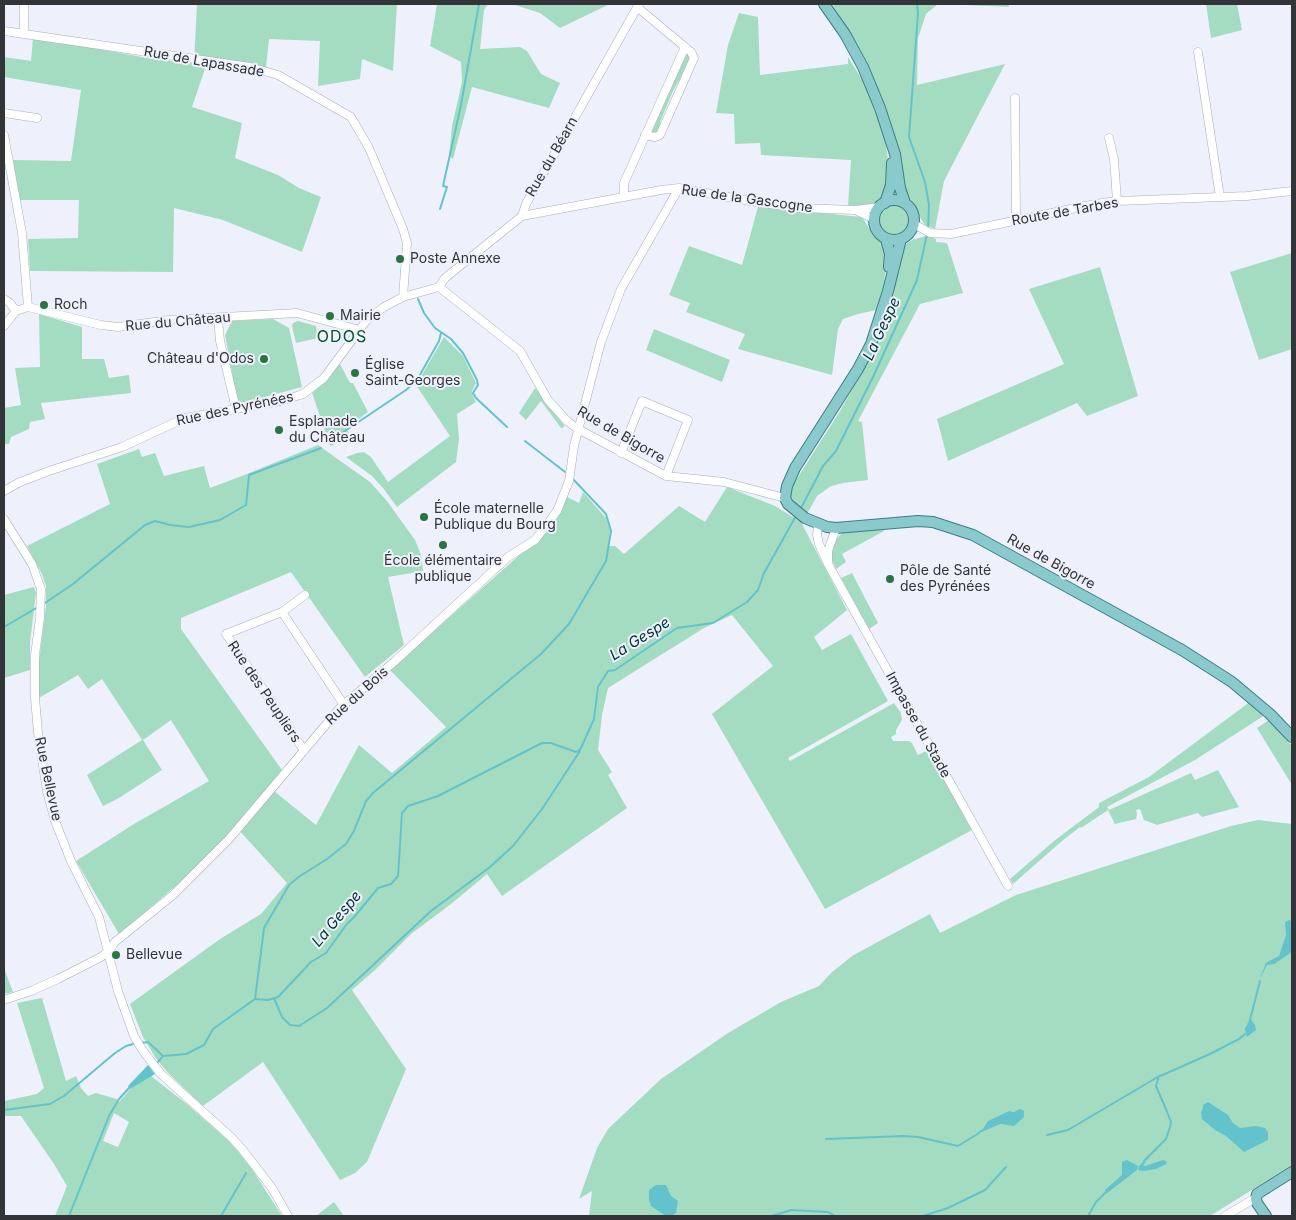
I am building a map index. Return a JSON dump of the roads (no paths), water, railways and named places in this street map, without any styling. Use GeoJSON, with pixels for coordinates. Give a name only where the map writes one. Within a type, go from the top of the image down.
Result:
{"type":"FeatureCollection","features":[{"type":"Feature","properties":{"kind":"main road"},"geometry":{"type":"LineString","coordinates":[[824,4],[845,34],[863,66],[888,130],[895,154],[900,188],[905,203],[912,213],[914,224],[908,235],[901,239],[886,239]]}},
{"type":"Feature","properties":{"kind":"main road"},"geometry":{"type":"LineString","coordinates":[[888,130],[892,167],[891,185],[874,219],[878,232],[886,239],[890,254],[888,291]]}},
{"type":"Feature","properties":{"kind":"main road"},"geometry":{"type":"LineString","coordinates":[[882,205],[892,200],[905,203]]}},
{"type":"Feature","properties":{"kind":"main road"},"geometry":{"type":"LineString","coordinates":[[785,498],[787,486],[795,468],[858,369],[871,344],[888,291],[901,239]]}},
{"type":"Feature","properties":{"kind":"main road","name":"Rue de Bigorre"},"geometry":{"type":"LineString","coordinates":[[785,498],[792,508],[818,525],[836,528],[918,521],[933,522],[973,535],[1182,650],[1232,682],[1290,731]]}},
{"type":"Feature","properties":{"kind":"main road"},"geometry":{"type":"LineString","coordinates":[[1266,1216],[1257,1203],[1258,1194],[1292,1172]]}},
{"type":"Feature","properties":{"kind":"street"},"geometry":{"type":"LineString","coordinates":[[24,4],[24,33]]}},
{"type":"Feature","properties":{"kind":"street"},"geometry":{"type":"LineString","coordinates":[[638,5],[693,54],[694,58],[660,135],[655,137],[645,135]]}},
{"type":"Feature","properties":{"kind":"street","name":"Rue du Béarn"},"geometry":{"type":"LineString","coordinates":[[439,287],[445,278],[522,216],[526,204],[638,5]]}},
{"type":"Feature","properties":{"kind":"street","name":"Rue de Lapassade"},"geometry":{"type":"LineString","coordinates":[[4,31],[250,67],[278,75],[351,117],[369,148],[403,229],[407,243],[403,297]]}},
{"type":"Feature","properties":{"kind":"street"},"geometry":{"type":"LineString","coordinates":[[624,197],[624,183],[685,47]]}},
{"type":"Feature","properties":{"kind":"street"},"geometry":{"type":"LineString","coordinates":[[1198,52],[1220,197]]}},
{"type":"Feature","properties":{"kind":"street"},"geometry":{"type":"LineString","coordinates":[[1016,98],[1016,220]]}},
{"type":"Feature","properties":{"kind":"street"},"geometry":{"type":"LineString","coordinates":[[4,113],[36,118]]}},
{"type":"Feature","properties":{"kind":"street"},"geometry":{"type":"LineString","coordinates":[[4,135],[22,233],[28,307],[16,311],[4,326]]}},
{"type":"Feature","properties":{"kind":"street"},"geometry":{"type":"LineString","coordinates":[[1109,138],[1114,159],[1117,201]]}},
{"type":"Feature","properties":{"kind":"street","name":"Rue de la Gascogne"},"geometry":{"type":"LineString","coordinates":[[522,216],[679,188],[800,208],[855,210],[882,205]]}},
{"type":"Feature","properties":{"kind":"street","name":"Rue du Bois"},"geometry":{"type":"LineString","coordinates":[[4,1000],[58,979],[108,952],[115,942],[173,895],[229,839],[303,749],[344,704],[402,655],[508,557],[535,540],[557,511],[566,489],[578,429],[601,342],[621,289],[679,188]]}},
{"type":"Feature","properties":{"kind":"street","name":"Route de Tarbes"},"geometry":{"type":"LineString","coordinates":[[914,224],[930,233],[951,234],[1117,201],[1247,196],[1292,191]]}},
{"type":"Feature","properties":{"kind":"street","name":"Rue de la Gascogne"},"geometry":{"type":"LineString","coordinates":[[855,210],[874,219]]}},
{"type":"Feature","properties":{"kind":"street","name":"Rue des Pyrénées"},"geometry":{"type":"LineString","coordinates":[[4,491],[20,482],[122,446],[179,420],[210,412],[280,401],[303,394],[324,378],[366,321],[384,307],[403,297],[439,287]]}},
{"type":"Feature","properties":{"kind":"street","name":"Rue de Bigorre"},"geometry":{"type":"LineString","coordinates":[[439,287],[520,351],[548,400],[567,421],[578,429],[666,476],[724,482],[785,498]]}},
{"type":"Feature","properties":{"kind":"street"},"geometry":{"type":"LineString","coordinates":[[4,299],[16,311]]}},
{"type":"Feature","properties":{"kind":"street","name":"Rue du Château"},"geometry":{"type":"LineString","coordinates":[[28,307],[101,325],[118,327],[169,320],[298,314],[360,330]]}},
{"type":"Feature","properties":{"kind":"street"},"geometry":{"type":"LineString","coordinates":[[218,318],[220,340],[236,408]]}},
{"type":"Feature","properties":{"kind":"street"},"geometry":{"type":"LineString","coordinates":[[621,453],[642,401],[688,420],[666,476]]}},
{"type":"Feature","properties":{"kind":"street","name":"Rue Bellevue"},"geometry":{"type":"LineString","coordinates":[[4,519],[32,564],[42,597],[35,655],[35,698],[38,733],[47,791],[55,821],[71,861],[99,917],[118,991],[134,1036],[161,1074],[242,1149],[272,1188],[288,1216]]}},
{"type":"Feature","properties":{"kind":"street","name":"Impasse du Stade"},"geometry":{"type":"LineString","coordinates":[[818,525],[817,535],[819,544],[828,564],[1008,886]]}},
{"type":"Feature","properties":{"kind":"street"},"geometry":{"type":"LineString","coordinates":[[828,564],[828,551],[836,528]]}},
{"type":"Feature","properties":{"kind":"street","name":"Rue des Peupliers"},"geometry":{"type":"LineString","coordinates":[[303,749],[226,634],[282,612],[305,595]]}},
{"type":"Feature","properties":{"kind":"street"},"geometry":{"type":"LineString","coordinates":[[282,612],[344,704]]}},
{"type":"Feature","properties":{"kind":"street"},"geometry":{"type":"LineString","coordinates":[[1225,1216],[1256,1199]]}},
{"type":"Feature","properties":{"kind":"water"},"geometry":{"type":"Polygon","coordinates":[[[1292,921],[1292,952],[1274,964],[1267,965],[1259,981],[1266,963],[1279,956],[1286,935],[1285,922],[1292,921]]]}},
{"type":"Feature","properties":{"kind":"water"},"geometry":{"type":"Polygon","coordinates":[[[1250,1018],[1256,1030],[1247,1037],[1245,1029],[1250,1018]]]}},
{"type":"Feature","properties":{"kind":"water"},"geometry":{"type":"Polygon","coordinates":[[[148,1065],[155,1074],[130,1089],[128,1086],[148,1065]]]}},
{"type":"Feature","properties":{"kind":"water"},"geometry":{"type":"Polygon","coordinates":[[[1208,1102],[1228,1115],[1233,1123],[1240,1128],[1256,1126],[1265,1128],[1268,1132],[1268,1140],[1244,1152],[1202,1119],[1203,1105],[1208,1102]]]}},
{"type":"Feature","properties":{"kind":"water"},"geometry":{"type":"Polygon","coordinates":[[[1020,1109],[1024,1111],[1024,1117],[1014,1126],[1000,1124],[979,1133],[988,1121],[1009,1111],[1014,1112],[1020,1109]]]}},
{"type":"Feature","properties":{"kind":"water"},"geometry":{"type":"Polygon","coordinates":[[[1127,1160],[1138,1166],[1137,1170],[1106,1194],[1105,1190],[1122,1175],[1122,1162],[1127,1160]]]}},
{"type":"Feature","properties":{"kind":"water"},"geometry":{"type":"Polygon","coordinates":[[[1163,1160],[1167,1162],[1166,1164],[1156,1169],[1138,1170],[1144,1161],[1146,1162],[1143,1165],[1145,1166],[1163,1160]]]}},
{"type":"Feature","properties":{"kind":"water"},"geometry":{"type":"Polygon","coordinates":[[[656,1185],[666,1185],[671,1196],[678,1201],[676,1213],[671,1216],[666,1216],[651,1206],[649,1190],[656,1185]]]}},
{"type":"Feature","properties":{"kind":"waterway"},"geometry":{"type":"LineString","coordinates":[[440,209],[447,187],[443,186],[461,105],[479,4]]}},
{"type":"Feature","properties":{"kind":"waterway","name":"La Gespe"},"geometry":{"type":"LineString","coordinates":[[917,4],[918,13],[909,137],[925,182],[929,205],[928,230]]}},
{"type":"Feature","properties":{"kind":"waterway","name":"La Gespe"},"geometry":{"type":"LineString","coordinates":[[800,510],[823,466],[836,451],[874,375],[917,280],[927,234]]}},
{"type":"Feature","properties":{"kind":"waterway"},"geometry":{"type":"LineString","coordinates":[[418,299],[424,313],[435,328],[451,339],[463,353],[477,380],[478,385],[473,393],[476,398],[507,427]]}},
{"type":"Feature","properties":{"kind":"waterway"},"geometry":{"type":"LineString","coordinates":[[330,441],[406,390],[417,380],[439,341],[441,333]]}},
{"type":"Feature","properties":{"kind":"waterway"},"geometry":{"type":"LineString","coordinates":[[525,441],[565,472]]}},
{"type":"Feature","properties":{"kind":"waterway"},"geometry":{"type":"LineString","coordinates":[[42,605],[73,584],[145,525],[155,521],[189,527],[220,520],[246,505],[249,475],[321,448]]}},
{"type":"Feature","properties":{"kind":"waterway"},"geometry":{"type":"LineString","coordinates":[[255,999],[264,928],[289,885],[346,844],[354,831],[366,801],[373,793],[541,654],[569,624],[606,561],[611,531],[606,514],[572,478]]}},
{"type":"Feature","properties":{"kind":"waterway","name":"La Gespe"},"geometry":{"type":"LineString","coordinates":[[157,1063],[163,1056],[186,1054],[204,1045],[213,1029],[255,999],[268,1000],[278,997],[311,962],[326,953],[346,925],[378,888],[391,884],[398,876],[402,813],[408,806],[438,796],[542,743],[551,743],[576,752],[580,750],[594,719],[598,687],[608,671],[615,670],[677,628],[713,623],[747,602],[758,590],[764,573],[796,516]]}},
{"type":"Feature","properties":{"kind":"waterway"},"geometry":{"type":"LineString","coordinates":[[4,627],[38,607]]}},
{"type":"Feature","properties":{"kind":"waterway"},"geometry":{"type":"LineString","coordinates":[[274,998],[282,1017],[290,1025],[299,1026],[327,1008],[431,911],[490,867],[513,846],[542,809],[580,751]]}},
{"type":"Feature","properties":{"kind":"waterway"},"geometry":{"type":"LineString","coordinates":[[1250,1020],[1260,981]]}},
{"type":"Feature","properties":{"kind":"waterway"},"geometry":{"type":"LineString","coordinates":[[1047,1135],[1068,1130],[1156,1078],[1212,1053],[1245,1034]]}},
{"type":"Feature","properties":{"kind":"waterway","name":"La Gespe"},"geometry":{"type":"LineString","coordinates":[[141,1043],[148,1042],[163,1056]]}},
{"type":"Feature","properties":{"kind":"waterway","name":"La Gespe"},"geometry":{"type":"LineString","coordinates":[[4,1110],[50,1104],[64,1096],[115,1053],[126,1046],[137,1043]]}},
{"type":"Feature","properties":{"kind":"waterway"},"geometry":{"type":"LineString","coordinates":[[1144,1161],[1166,1139],[1171,1122],[1156,1086],[1159,1076]]}},
{"type":"Feature","properties":{"kind":"waterway","name":"La Gespe"},"geometry":{"type":"LineString","coordinates":[[69,1216],[109,1116],[119,1099],[129,1088]]}},
{"type":"Feature","properties":{"kind":"waterway"},"geometry":{"type":"LineString","coordinates":[[826,1139],[903,1136],[918,1137],[958,1146],[979,1133]]}},
{"type":"Feature","properties":{"kind":"waterway"},"geometry":{"type":"LineString","coordinates":[[923,1216],[948,1208],[985,1190],[1006,1167]]}},
{"type":"Feature","properties":{"kind":"waterway"},"geometry":{"type":"LineString","coordinates":[[221,1216],[246,1173]]}},
{"type":"Feature","properties":{"kind":"waterway"},"geometry":{"type":"LineString","coordinates":[[1088,1216],[1096,1202],[1106,1192]]}},
{"type":"Feature","properties":{"kind":"waterway"},"geometry":{"type":"LineString","coordinates":[[772,1216],[791,1210],[828,1212],[835,1216]]}},
{"type":"Feature","properties":{"kind":"place","name":"Poste Annexe"},"geometry":{"type":"Point","coordinates":[400,259]}},
{"type":"Feature","properties":{"kind":"place","name":"Roch"},"geometry":{"type":"Point","coordinates":[44,305]}},
{"type":"Feature","properties":{"kind":"place","name":"Mairie"},"geometry":{"type":"Point","coordinates":[330,316]}},
{"type":"Feature","properties":{"kind":"place","name":"Château d'Odos"},"geometry":{"type":"Point","coordinates":[264,359]}},
{"type":"Feature","properties":{"kind":"place","name":"Église Saint-Georges"},"geometry":{"type":"Point","coordinates":[355,373]}},
{"type":"Feature","properties":{"kind":"place","name":"Esplanade du Château"},"geometry":{"type":"Point","coordinates":[279,430]}},
{"type":"Feature","properties":{"kind":"place","name":"École maternelle Publique du Bourg"},"geometry":{"type":"Point","coordinates":[424,517]}},
{"type":"Feature","properties":{"kind":"place","name":"École élémentaire publique"},"geometry":{"type":"Point","coordinates":[443,545]}},
{"type":"Feature","properties":{"kind":"place","name":"Pôle de Santé des Pyrénées"},"geometry":{"type":"Point","coordinates":[890,579]}},
{"type":"Feature","properties":{"kind":"place","name":"Bellevue"},"geometry":{"type":"Point","coordinates":[116,955]}},
{"type":"Feature","properties":{"kind":"district","name":"ODOS"},"geometry":{"type":"Point","coordinates":[342,337]}}]}
